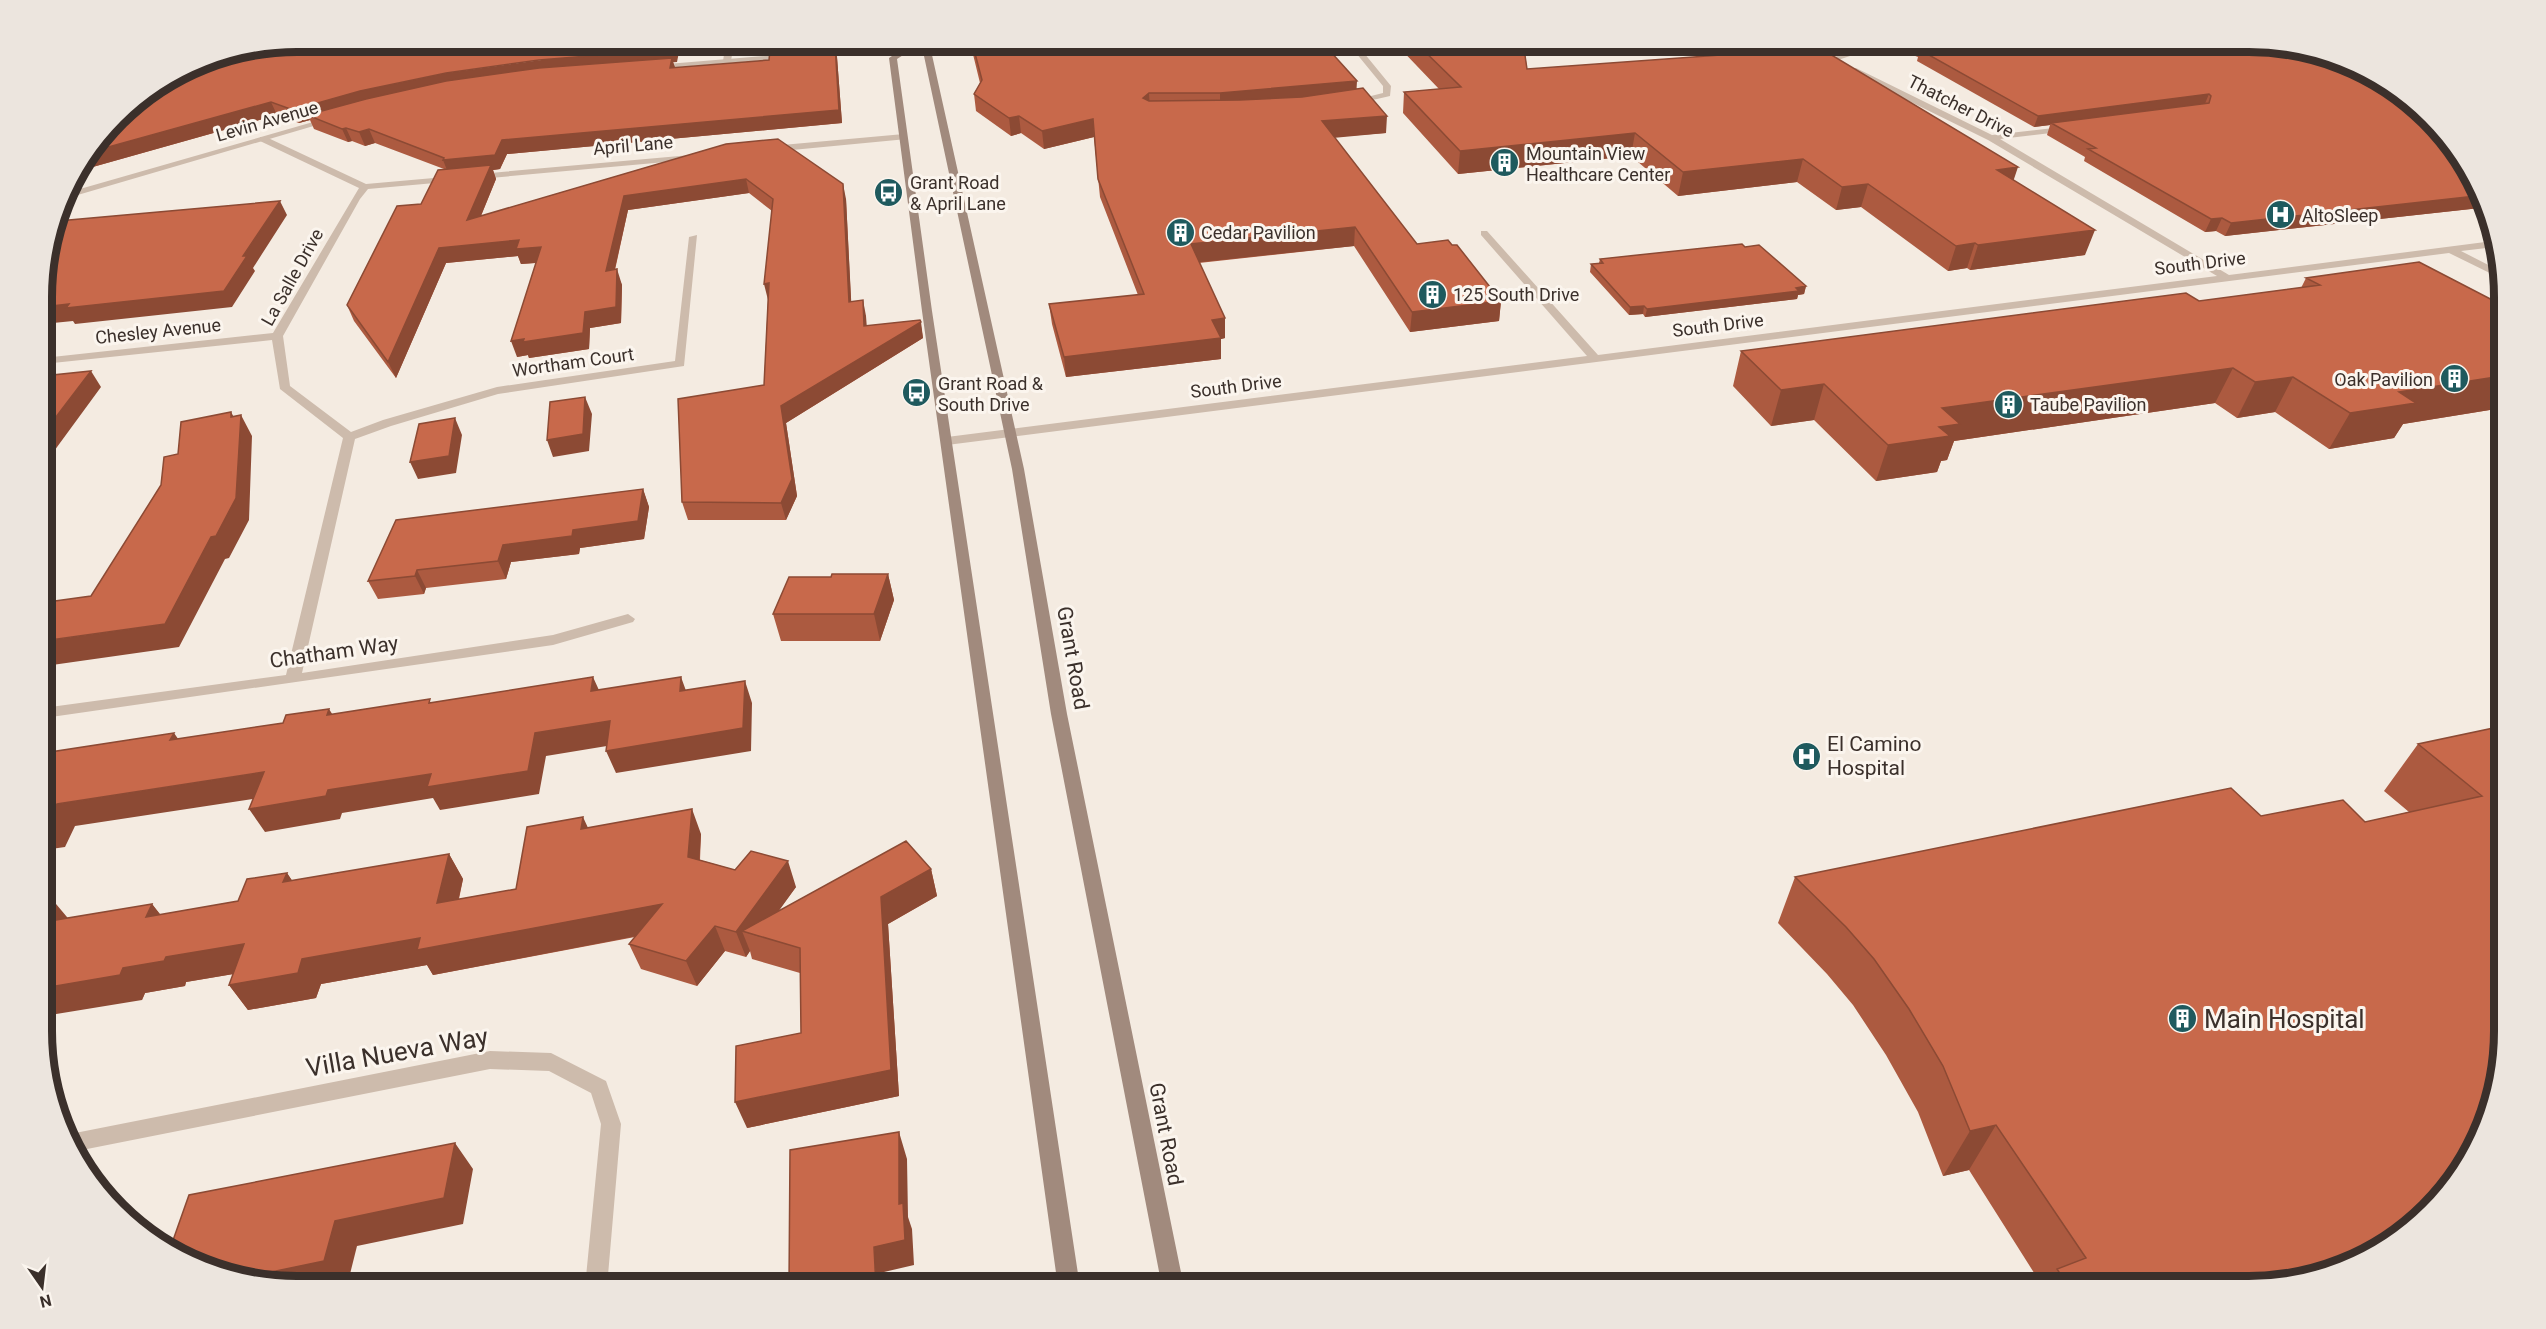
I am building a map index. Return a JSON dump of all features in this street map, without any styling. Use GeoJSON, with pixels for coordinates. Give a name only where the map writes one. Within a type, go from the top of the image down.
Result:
{"type":"FeatureCollection","features":[{"type":"Feature","properties":{"kind":"main road"},"geometry":{"type":"LineString","coordinates":[[901,52],[894,58],[904,137],[1067,1276]]}},
{"type":"Feature","properties":{"kind":"main road","name":"Grant Road"},"geometry":{"type":"LineString","coordinates":[[923,52],[928,55],[1018,469],[1059,714],[1171,1276]]}},
{"type":"Feature","properties":{"kind":"street"},"geometry":{"type":"LineString","coordinates":[[728,61],[729,52]]}},
{"type":"Feature","properties":{"kind":"street"},"geometry":{"type":"LineString","coordinates":[[809,54],[829,52]]}},
{"type":"Feature","properties":{"kind":"street"},"geometry":{"type":"LineString","coordinates":[[1345,103],[1373,99],[1387,94],[1387,86],[1360,52]]}},
{"type":"Feature","properties":{"kind":"street"},"geometry":{"type":"LineString","coordinates":[[1667,56],[1672,52]]}},
{"type":"Feature","properties":{"kind":"street"},"geometry":{"type":"LineString","coordinates":[[1716,52],[1777,55]]}},
{"type":"Feature","properties":{"kind":"street"},"geometry":{"type":"LineString","coordinates":[[1832,59],[1855,52]]}},
{"type":"Feature","properties":{"kind":"street"},"geometry":{"type":"LineString","coordinates":[[647,68],[798,55]]}},
{"type":"Feature","properties":{"kind":"street","name":"Thatcher Drive"},"geometry":{"type":"LineString","coordinates":[[1821,58],[1832,59],[1991,138],[2227,278]]}},
{"type":"Feature","properties":{"kind":"street","name":"Levin Avenue"},"geometry":{"type":"LineString","coordinates":[[76,193],[337,118]]}},
{"type":"Feature","properties":{"kind":"street"},"geometry":{"type":"LineString","coordinates":[[1991,138],[2073,127]]}},
{"type":"Feature","properties":{"kind":"street"},"geometry":{"type":"LineString","coordinates":[[766,150],[904,137]]}},
{"type":"Feature","properties":{"kind":"street"},"geometry":{"type":"LineString","coordinates":[[263,139],[364,188]]}},
{"type":"Feature","properties":{"kind":"street","name":"April Lane"},"geometry":{"type":"LineString","coordinates":[[364,188],[707,155]]}},
{"type":"Feature","properties":{"kind":"street","name":"La Salle Drive"},"geometry":{"type":"LineString","coordinates":[[349,437],[284,387],[277,336],[356,198],[364,188]]}},
{"type":"Feature","properties":{"kind":"street"},"geometry":{"type":"LineString","coordinates":[[1484,232],[1596,359]]}},
{"type":"Feature","properties":{"kind":"street","name":"Wortham Court"},"geometry":{"type":"LineString","coordinates":[[349,437],[387,423],[497,391],[680,364],[694,237]]}},
{"type":"Feature","properties":{"kind":"street","name":"South Drive"},"geometry":{"type":"LineString","coordinates":[[947,441],[2488,245]]}},
{"type":"Feature","properties":{"kind":"street"},"geometry":{"type":"LineString","coordinates":[[2451,250],[2492,271]]}},
{"type":"Feature","properties":{"kind":"street","name":"Chesley Avenue"},"geometry":{"type":"LineString","coordinates":[[52,361],[277,336]]}},
{"type":"Feature","properties":{"kind":"street"},"geometry":{"type":"LineString","coordinates":[[293,679],[349,437]]}},
{"type":"Feature","properties":{"kind":"street","name":"Chatham Way"},"geometry":{"type":"LineString","coordinates":[[52,712],[554,640],[628,619]]}},
{"type":"Feature","properties":{"kind":"street","name":"Villa Nueva Way"},"geometry":{"type":"LineString","coordinates":[[78,1141],[490,1059],[551,1062],[599,1087],[612,1124],[597,1276]]}},
{"type":"Feature","properties":{"kind":"building"},"geometry":{"type":"Polygon","coordinates":[[[297,52],[637,52],[539,60],[446,73],[360,91],[293,110],[271,102],[103,149],[136,113],[175,85],[219,65],[250,57],[297,52]]]}},
{"type":"Feature","properties":{"kind":"building"},"geometry":{"type":"Polygon","coordinates":[[[770,52],[835,52],[839,110],[502,140],[495,155],[443,160],[444,158],[369,129],[359,132],[342,129],[307,115],[446,81],[539,68],[672,58],[670,68],[769,60],[770,52]]]}},
{"type":"Feature","properties":{"kind":"building"},"geometry":{"type":"Polygon","coordinates":[[[975,52],[1331,52],[1357,81],[1220,93],[1149,93],[1143,98],[1149,101],[1240,100],[1302,97],[1363,88],[1387,116],[1322,121],[1417,244],[1448,240],[1452,245],[1457,245],[1501,301],[1412,312],[1355,227],[1191,244],[1225,318],[1212,320],[1221,338],[1064,357],[1049,304],[1144,294],[1098,179],[1093,119],[1042,131],[1019,116],[1009,118],[974,94],[982,80],[975,52]]]}},
{"type":"Feature","properties":{"kind":"building"},"geometry":{"type":"Polygon","coordinates":[[[1425,52],[1524,52],[1527,69],[1764,52],[1827,52],[2018,167],[1997,170],[2095,230],[1956,246],[1868,184],[1842,187],[1803,159],[1683,172],[1635,133],[1460,151],[1404,92],[1461,87],[1425,52]]]}},
{"type":"Feature","properties":{"kind":"building"},"geometry":{"type":"Polygon","coordinates":[[[1924,52],[2249,52],[2312,61],[2342,71],[2371,85],[2410,113],[2443,148],[2461,175],[2471,196],[2231,223],[2222,218],[2211,219],[2088,149],[2096,148],[2051,123],[2209,103],[2211,96],[2209,94],[2038,116],[1924,52]]]}},
{"type":"Feature","properties":{"kind":"building"},"geometry":{"type":"Polygon","coordinates":[[[778,139],[843,184],[849,302],[863,300],[864,326],[920,320],[921,322],[781,406],[792,479],[781,503],[682,502],[678,399],[764,385],[769,283],[764,284],[773,199],[746,179],[624,196],[606,271],[617,269],[616,307],[585,312],[583,333],[523,342],[524,339],[511,341],[541,247],[516,249],[519,240],[439,248],[388,362],[347,305],[397,206],[421,204],[438,170],[491,165],[467,220],[726,144],[778,139]]]}},
{"type":"Feature","properties":{"kind":"building"},"geometry":{"type":"Polygon","coordinates":[[[280,201],[243,256],[247,256],[224,291],[66,308],[69,304],[52,306],[57,250],[65,220],[280,201]]]}},
{"type":"Feature","properties":{"kind":"building"},"geometry":{"type":"Polygon","coordinates":[[[1742,244],[1745,247],[1759,245],[1806,286],[1796,288],[1799,291],[1647,309],[1644,306],[1630,307],[1591,264],[1603,263],[1600,259],[1742,244]]]}},
{"type":"Feature","properties":{"kind":"building"},"geometry":{"type":"Polygon","coordinates":[[[2419,262],[2494,301],[2494,377],[2399,392],[2416,403],[2350,413],[2293,377],[2255,382],[2233,368],[1942,408],[1960,424],[1939,427],[1950,436],[1888,445],[1824,384],[1781,390],[1741,351],[2186,293],[2199,301],[2320,285],[2306,278],[2419,262]]]}},
{"type":"Feature","properties":{"kind":"building"},"geometry":{"type":"Polygon","coordinates":[[[91,371],[52,422],[52,375],[91,371]]]}},
{"type":"Feature","properties":{"kind":"building"},"geometry":{"type":"Polygon","coordinates":[[[585,397],[583,434],[547,440],[550,402],[585,397]]]}},
{"type":"Feature","properties":{"kind":"building"},"geometry":{"type":"Polygon","coordinates":[[[231,412],[231,417],[241,415],[236,498],[216,536],[211,537],[165,624],[52,640],[52,606],[55,601],[91,596],[161,485],[164,457],[178,454],[181,422],[231,412]]]}},
{"type":"Feature","properties":{"kind":"building"},"geometry":{"type":"Polygon","coordinates":[[[455,418],[449,456],[410,462],[419,424],[455,418]]]}},
{"type":"Feature","properties":{"kind":"building"},"geometry":{"type":"Polygon","coordinates":[[[643,489],[638,521],[573,530],[572,536],[503,545],[498,561],[417,570],[415,576],[368,581],[396,520],[643,489]]]}},
{"type":"Feature","properties":{"kind":"building"},"geometry":{"type":"Polygon","coordinates":[[[832,574],[888,574],[874,614],[773,614],[789,577],[831,577],[832,574]]]}},
{"type":"Feature","properties":{"kind":"building"},"geometry":{"type":"Polygon","coordinates":[[[593,677],[591,691],[681,677],[680,691],[745,681],[743,728],[606,751],[610,721],[535,733],[528,771],[427,787],[431,774],[328,790],[326,796],[249,809],[264,772],[57,804],[52,813],[52,752],[174,733],[170,740],[283,723],[286,715],[329,709],[327,715],[430,699],[429,703],[593,677]]]}},
{"type":"Feature","properties":{"kind":"building","name":"Main Hospital"},"geometry":{"type":"Polygon","coordinates":[[[2494,728],[2493,1048],[2489,1079],[2481,1110],[2452,1168],[2422,1205],[2398,1226],[2371,1244],[2327,1264],[2296,1272],[2265,1276],[2062,1276],[2057,1269],[2086,1258],[1996,1125],[1970,1131],[1943,1066],[1909,1009],[1874,959],[1846,927],[1795,877],[2231,788],[2261,816],[2343,800],[2365,822],[2482,796],[2418,744],[2494,728]]]}},
{"type":"Feature","properties":{"kind":"building"},"geometry":{"type":"Polygon","coordinates":[[[692,809],[688,857],[735,870],[751,851],[788,861],[736,932],[715,926],[686,961],[629,944],[662,904],[417,950],[420,938],[302,959],[298,973],[229,985],[244,944],[166,957],[164,961],[123,968],[120,975],[52,987],[52,921],[152,904],[146,917],[238,901],[247,879],[287,873],[283,882],[449,854],[437,903],[516,889],[527,827],[583,817],[581,829],[692,809]]]}},
{"type":"Feature","properties":{"kind":"building"},"geometry":{"type":"Polygon","coordinates":[[[906,841],[931,869],[881,897],[891,1070],[735,1102],[736,1046],[801,1033],[800,948],[742,931],[906,841]]]}},
{"type":"Feature","properties":{"kind":"building"},"geometry":{"type":"Polygon","coordinates":[[[899,1132],[899,1204],[903,1203],[905,1240],[874,1247],[875,1276],[789,1276],[790,1150],[899,1132]]]}},
{"type":"Feature","properties":{"kind":"building"},"geometry":{"type":"Polygon","coordinates":[[[455,1143],[444,1198],[335,1221],[324,1261],[263,1274],[219,1264],[172,1242],[189,1195],[455,1143]]]}},
{"type":"Feature","properties":{"kind":"place","name":"Mountain View Healthcare Center"},"geometry":{"type":"Point","coordinates":[1505,163]}},
{"type":"Feature","properties":{"kind":"place","name":"Grant Road & April Lane"},"geometry":{"type":"Point","coordinates":[889,192]}},
{"type":"Feature","properties":{"kind":"place","name":"AltoSleep"},"geometry":{"type":"Point","coordinates":[2281,215]}},
{"type":"Feature","properties":{"kind":"place","name":"Cedar Pavilion"},"geometry":{"type":"Point","coordinates":[1180,232]}},
{"type":"Feature","properties":{"kind":"place","name":"125 South Drive"},"geometry":{"type":"Point","coordinates":[1432,294]}},
{"type":"Feature","properties":{"kind":"place","name":"Oak Pavilion"},"geometry":{"type":"Point","coordinates":[2454,379]}},
{"type":"Feature","properties":{"kind":"place","name":"Grant Road & South Drive"},"geometry":{"type":"Point","coordinates":[917,393]}},
{"type":"Feature","properties":{"kind":"place","name":"Taube Pavilion"},"geometry":{"type":"Point","coordinates":[2009,404]}},
{"type":"Feature","properties":{"kind":"place","name":"El Camino Hospital"},"geometry":{"type":"Point","coordinates":[1806,756]}},
{"type":"Feature","properties":{"kind":"place","name":"Main Hospital"},"geometry":{"type":"Point","coordinates":[2183,1019]}}]}
